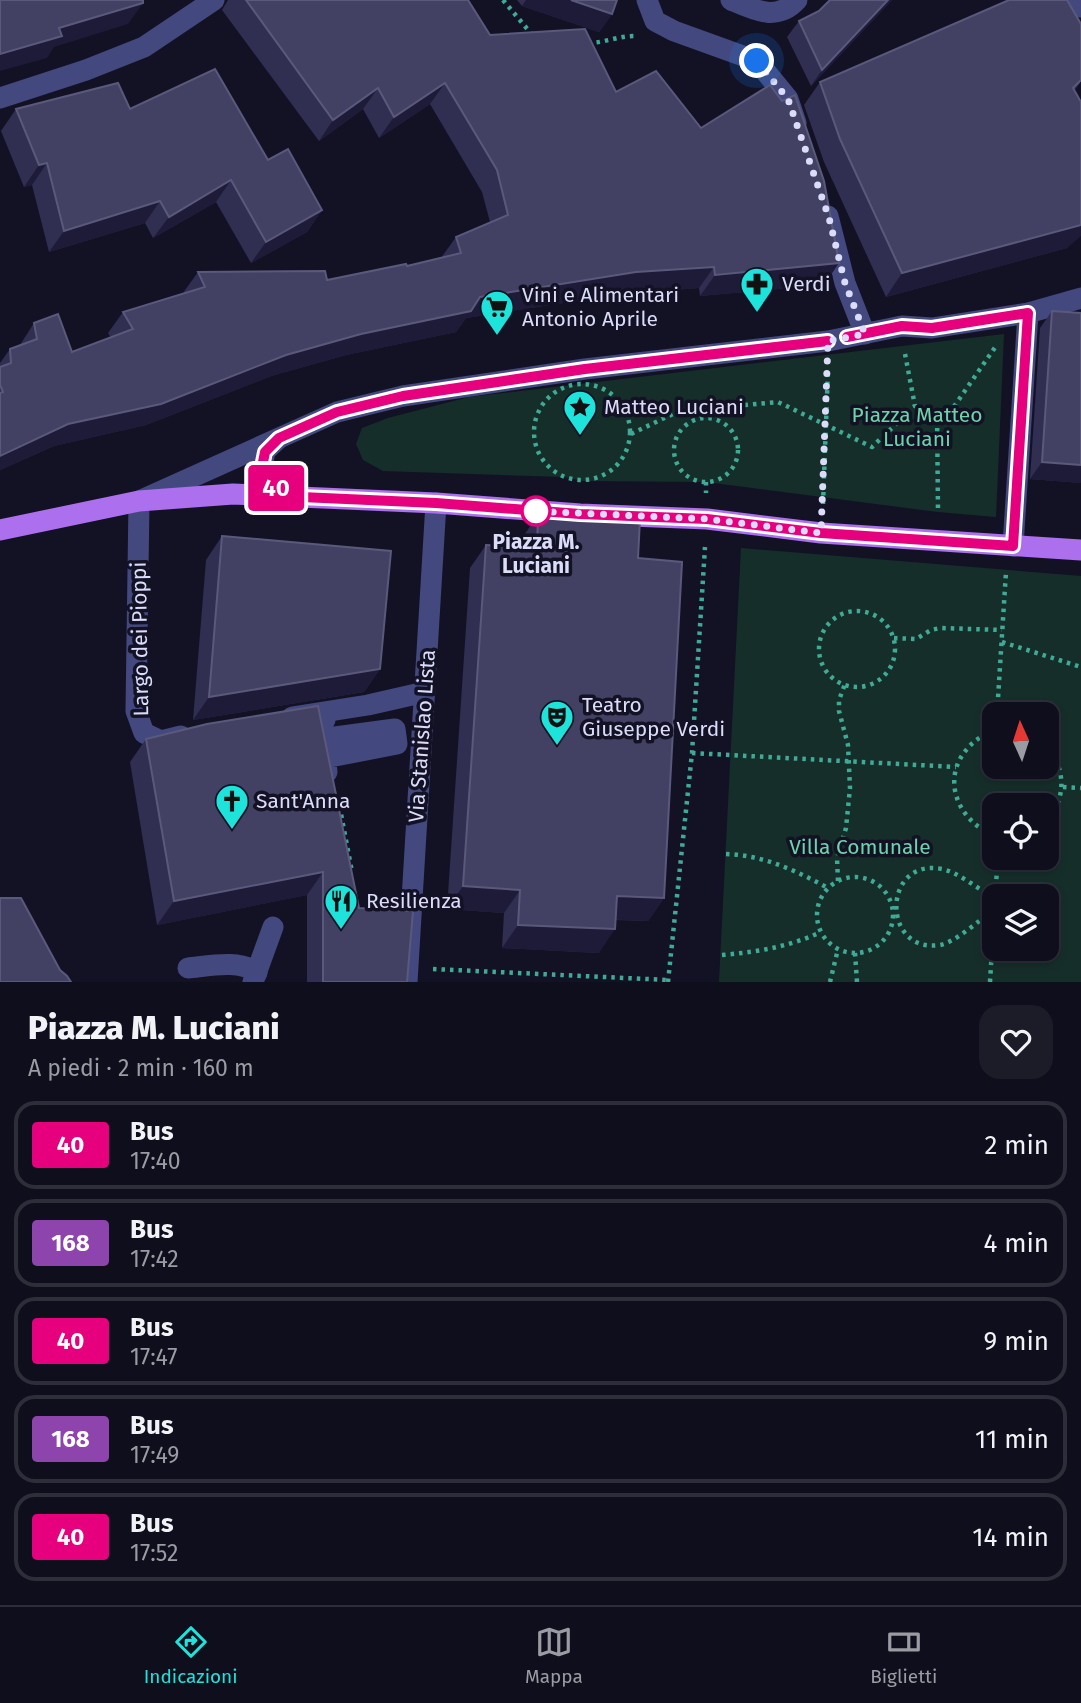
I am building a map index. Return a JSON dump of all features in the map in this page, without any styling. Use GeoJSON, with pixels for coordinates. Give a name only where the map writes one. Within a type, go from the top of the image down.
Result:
{"type":"FeatureCollection","features":[{"type":"Feature","properties":{"kind":"main road"},"geometry":{"type":"LineString","coordinates":[[0,530],[139,501],[233,494],[707,519],[821,533],[1081,550]]}},
{"type":"Feature","properties":{"kind":"street"},"geometry":{"type":"LineString","coordinates":[[176,25],[192,0]]}},
{"type":"Feature","properties":{"kind":"street"},"geometry":{"type":"LineString","coordinates":[[0,98],[86,70],[144,47],[214,0]]}},
{"type":"Feature","properties":{"kind":"street"},"geometry":{"type":"LineString","coordinates":[[647,0],[655,21],[674,31],[757,61],[788,99],[804,146]]}},
{"type":"Feature","properties":{"kind":"street"},"geometry":{"type":"LineString","coordinates":[[732,0],[770,14],[792,6],[797,0]]}},
{"type":"Feature","properties":{"kind":"street"},"geometry":{"type":"LineString","coordinates":[[1077,0],[1081,7]]}},
{"type":"Feature","properties":{"kind":"street"},"geometry":{"type":"LineString","coordinates":[[821,194],[845,283],[865,334]]}},
{"type":"Feature","properties":{"kind":"street"},"geometry":{"type":"LineString","coordinates":[[139,501],[337,412],[403,396],[585,369],[828,341],[902,326],[932,328],[1028,313],[1081,298]]}},
{"type":"Feature","properties":{"kind":"street"},"geometry":{"type":"LineString","coordinates":[[1010,545],[1028,313]]}},
{"type":"Feature","properties":{"kind":"street"},"geometry":{"type":"LineString","coordinates":[[279,438],[265,452],[261,472],[271,485],[301,497]]}},
{"type":"Feature","properties":{"kind":"street","name":"Largo dei Pioppi"},"geometry":{"type":"LineString","coordinates":[[139,501],[136,711],[144,733],[161,741],[191,734]]}},
{"type":"Feature","properties":{"kind":"street","name":"Via Stanislao Lista"},"geometry":{"type":"LineString","coordinates":[[407,975],[436,503]]}},
{"type":"Feature","properties":{"kind":"street"},"geometry":{"type":"LineString","coordinates":[[276,720],[424,698]]}},
{"type":"Feature","properties":{"kind":"street"},"geometry":{"type":"LineString","coordinates":[[332,780],[326,764],[330,757],[397,744],[395,729],[320,739],[319,721],[424,698]]}},
{"type":"Feature","properties":{"kind":"street"},"geometry":{"type":"LineString","coordinates":[[188,968],[223,965],[244,967],[255,977],[273,927]]}},
{"type":"Feature","properties":{"kind":"path"},"geometry":{"type":"LineString","coordinates":[[503,0],[534,37],[544,38]]}},
{"type":"Feature","properties":{"kind":"path"},"geometry":{"type":"LineString","coordinates":[[577,43],[600,43]]}},
{"type":"Feature","properties":{"kind":"path"},"geometry":{"type":"LineString","coordinates":[[915,406],[937,411],[953,408],[1004,334],[1028,313]]}},
{"type":"Feature","properties":{"kind":"path"},"geometry":{"type":"LineString","coordinates":[[902,326],[903,347],[915,406]]}},
{"type":"Feature","properties":{"kind":"path"},"geometry":{"type":"LineString","coordinates":[[821,533],[828,341]]}},
{"type":"Feature","properties":{"kind":"path"},"geometry":{"type":"LineString","coordinates":[[631,434],[625,411],[611,393],[581,383],[553,393],[542,403],[533,431],[538,452],[551,470],[564,477],[583,481],[610,472],[624,455],[631,434],[679,411],[778,402],[872,447],[915,406]]}},
{"type":"Feature","properties":{"kind":"path"},"geometry":{"type":"LineString","coordinates":[[936,541],[937,411]]}},
{"type":"Feature","properties":{"kind":"path"},"geometry":{"type":"LineString","coordinates":[[697,418],[718,420],[726,424],[737,441],[737,461],[732,470],[716,481],[695,481],[679,469],[675,460],[675,439],[680,430],[697,418]]}},
{"type":"Feature","properties":{"kind":"path"},"geometry":{"type":"LineString","coordinates":[[407,975],[668,981],[692,753],[707,519]]}},
{"type":"Feature","properties":{"kind":"path"},"geometry":{"type":"LineString","coordinates":[[998,702],[1010,545]]}},
{"type":"Feature","properties":{"kind":"path"},"geometry":{"type":"LineString","coordinates":[[853,610],[866,611],[879,617],[894,638],[892,664],[885,675],[875,683],[852,687],[845,684],[830,676],[819,654],[823,631],[830,621],[841,614],[853,610]]}},
{"type":"Feature","properties":{"kind":"path"},"geometry":{"type":"LineString","coordinates":[[894,638],[916,639],[940,628],[1002,630]]}},
{"type":"Feature","properties":{"kind":"path"},"geometry":{"type":"LineString","coordinates":[[1002,641],[1081,667]]}},
{"type":"Feature","properties":{"kind":"path"},"geometry":{"type":"LineString","coordinates":[[838,881],[837,858],[849,812],[848,745],[839,711],[839,700],[845,684]]}},
{"type":"Feature","properties":{"kind":"path"},"geometry":{"type":"LineString","coordinates":[[982,736],[965,751],[956,767],[954,785],[958,803],[967,819],[982,830]]}},
{"type":"Feature","properties":{"kind":"path"},"geometry":{"type":"LineString","coordinates":[[692,753],[956,767]]}},
{"type":"Feature","properties":{"kind":"path"},"geometry":{"type":"LineString","coordinates":[[1059,765],[1063,787],[1059,801]]}},
{"type":"Feature","properties":{"kind":"path"},"geometry":{"type":"LineString","coordinates":[[332,780],[353,877]]}},
{"type":"Feature","properties":{"kind":"path"},"geometry":{"type":"LineString","coordinates":[[1063,787],[1081,788]]}},
{"type":"Feature","properties":{"kind":"path"},"geometry":{"type":"LineString","coordinates":[[726,854],[742,855],[786,867],[828,888]]}},
{"type":"Feature","properties":{"kind":"path"},"geometry":{"type":"LineString","coordinates":[[982,890],[943,870],[917,872],[907,879],[900,889],[895,912],[890,931],[883,942],[873,949],[855,953],[838,949],[828,942],[817,921],[821,897],[838,881],[851,877],[877,883],[887,892],[895,912],[899,924],[906,934],[928,945],[952,940],[982,919]]}},
{"type":"Feature","properties":{"kind":"path"},"geometry":{"type":"LineString","coordinates":[[722,956],[754,953],[794,944],[821,932]]}},
{"type":"Feature","properties":{"kind":"path"},"geometry":{"type":"LineString","coordinates":[[830,982],[838,949]]}},
{"type":"Feature","properties":{"kind":"path"},"geometry":{"type":"LineString","coordinates":[[855,953],[857,982]]}},
{"type":"Feature","properties":{"kind":"path"},"geometry":{"type":"LineString","coordinates":[[990,982],[991,961]]}},
{"type":"Feature","properties":{"kind":"green space","name":"Piazza Matteo Luciani"},"geometry":{"type":"Polygon","coordinates":[[[1004,334],[996,517],[706,482],[583,481],[564,477],[383,471],[363,460],[356,444],[362,428],[388,418],[469,397],[1004,334]]]}},
{"type":"Feature","properties":{"kind":"green space","name":"Villa Comunale"},"geometry":{"type":"Polygon","coordinates":[[[741,548],[1081,576],[1081,982],[719,982],[741,548]]]}},
{"type":"Feature","properties":{"kind":"building"},"geometry":{"type":"Polygon","coordinates":[[[0,0],[143,0],[143,3],[59,28],[62,36],[0,54],[0,0]]]}},
{"type":"Feature","properties":{"kind":"building"},"geometry":{"type":"Polygon","coordinates":[[[246,0],[468,0],[490,35],[585,29],[616,92],[656,71],[701,128],[770,85],[782,101],[795,95],[824,181],[839,263],[715,275],[714,267],[636,272],[480,297],[471,311],[361,334],[286,355],[161,404],[68,424],[0,456],[0,393],[3,392],[0,385],[0,367],[11,363],[10,349],[37,339],[34,323],[58,314],[72,352],[133,329],[123,312],[205,287],[198,272],[325,271],[327,280],[406,264],[407,266],[461,253],[456,237],[508,215],[497,170],[445,83],[394,117],[378,88],[333,120],[246,0]]]}},
{"type":"Feature","properties":{"kind":"building"},"geometry":{"type":"Polygon","coordinates":[[[571,0],[617,0],[612,14],[571,0]]]}},
{"type":"Feature","properties":{"kind":"building"},"geometry":{"type":"Polygon","coordinates":[[[830,0],[888,0],[822,70],[799,21],[819,11],[830,0]]]}},
{"type":"Feature","properties":{"kind":"building"},"geometry":{"type":"Polygon","coordinates":[[[1009,0],[1067,0],[1081,24],[1081,80],[1073,88],[1081,102],[1081,225],[902,273],[840,139],[820,82],[1009,0]]]}},
{"type":"Feature","properties":{"kind":"building"},"geometry":{"type":"Polygon","coordinates":[[[215,69],[268,160],[288,149],[322,210],[266,242],[231,180],[169,217],[160,201],[64,231],[47,163],[39,165],[16,109],[118,83],[130,109],[215,69]]]}},
{"type":"Feature","properties":{"kind":"building"},"geometry":{"type":"Polygon","coordinates":[[[1052,311],[1081,313],[1081,465],[1042,462],[1052,311]]]}},
{"type":"Feature","properties":{"kind":"building","name":"Teatro Giuseppe Verdi"},"geometry":{"type":"Polygon","coordinates":[[[538,515],[640,519],[638,558],[682,562],[664,898],[617,896],[615,929],[518,925],[520,890],[463,886],[486,545],[537,547],[538,515]]]}},
{"type":"Feature","properties":{"kind":"building"},"geometry":{"type":"Polygon","coordinates":[[[222,536],[391,551],[380,669],[209,697],[222,536]]]}},
{"type":"Feature","properties":{"kind":"building","name":"Sant'Anna"},"geometry":{"type":"Polygon","coordinates":[[[318,706],[359,908],[413,911],[407,982],[323,982],[323,872],[174,901],[146,739],[207,724],[318,706]]]}},
{"type":"Feature","properties":{"kind":"building"},"geometry":{"type":"Polygon","coordinates":[[[0,898],[21,898],[60,970],[71,982],[0,982],[0,898]]]}},
{"type":"Feature","properties":{"kind":"bus line","name":"40"},"geometry":{"type":"LineString","coordinates":[[828,341],[585,369],[403,396],[337,412],[279,438],[265,452],[261,472],[271,485],[301,497],[707,519],[821,533],[1013,546],[1028,313],[932,328],[902,326],[847,337]]}},
{"type":"Feature","properties":{"kind":"place","name":"Verdi"},"geometry":{"type":"Point","coordinates":[757,314]}},
{"type":"Feature","properties":{"kind":"place","name":"Vini e Alimentari Antonio Aprile"},"geometry":{"type":"Point","coordinates":[497,337]}},
{"type":"Feature","properties":{"kind":"place","name":"Matteo Luciani"},"geometry":{"type":"Point","coordinates":[580,437]}},
{"type":"Feature","properties":{"kind":"place","name":"Piazza M. Luciani"},"geometry":{"type":"Point","coordinates":[536,511]}},
{"type":"Feature","properties":{"kind":"place","name":"Teatro Giuseppe Verdi"},"geometry":{"type":"Point","coordinates":[557,747]}},
{"type":"Feature","properties":{"kind":"place","name":"Sant'Anna"},"geometry":{"type":"Point","coordinates":[232,831]}},
{"type":"Feature","properties":{"kind":"place","name":"Resilienza"},"geometry":{"type":"Point","coordinates":[341,931]}},
{"type":"Feature","properties":{"kind":"route"},"geometry":{"type":"LineString","coordinates":[[536,511],[532,511],[707,519],[821,533],[828,341],[865,334],[845,283],[829,218],[788,99],[757,61]]}}]}
